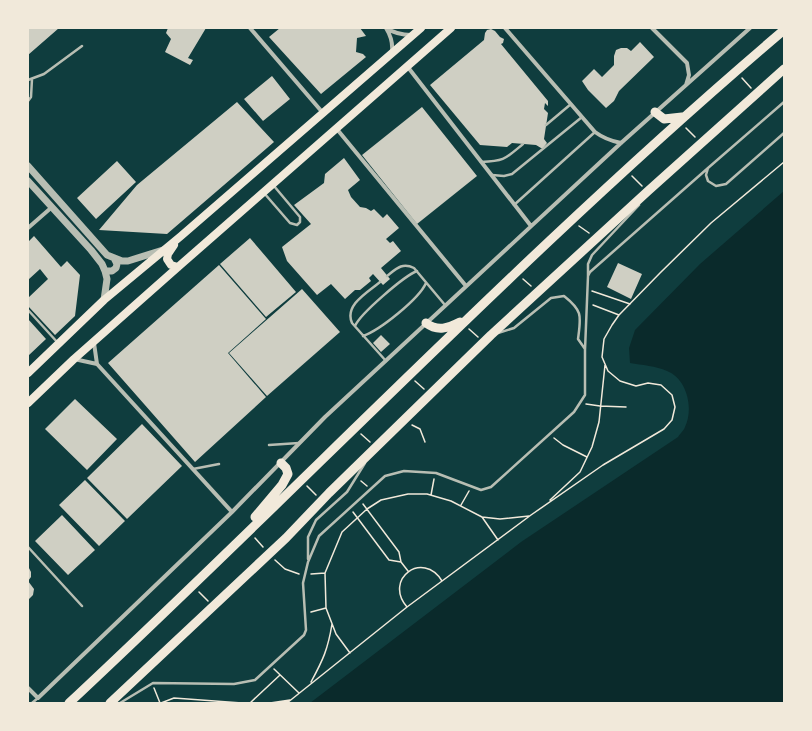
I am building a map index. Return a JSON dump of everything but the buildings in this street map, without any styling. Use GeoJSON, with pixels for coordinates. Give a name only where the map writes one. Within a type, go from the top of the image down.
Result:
{"type":"FeatureCollection","features":[{"type":"Feature","properties":{"kind":"main road"},"geometry":{"type":"LineString","coordinates":[[28,372],[104,300],[181,236],[421,28]]}},
{"type":"Feature","properties":{"kind":"main road"},"geometry":{"type":"LineString","coordinates":[[28,403],[94,341],[451,28]]}},
{"type":"Feature","properties":{"kind":"main road"},"geometry":{"type":"LineString","coordinates":[[69,703],[193,586],[516,272],[681,119],[784,30]]}},
{"type":"Feature","properties":{"kind":"main road"},"geometry":{"type":"LineString","coordinates":[[110,703],[269,553],[491,335],[784,69]]}},
{"type":"Feature","properties":{"kind":"main road"},"geometry":{"type":"LineString","coordinates":[[655,112],[664,119],[681,119]]}},
{"type":"Feature","properties":{"kind":"main road"},"geometry":{"type":"LineString","coordinates":[[178,267],[172,266],[167,257],[181,236]]}},
{"type":"Feature","properties":{"kind":"main road"},"geometry":{"type":"LineString","coordinates":[[426,323],[431,327],[442,329],[451,327],[466,320]]}},
{"type":"Feature","properties":{"kind":"main road"},"geometry":{"type":"LineString","coordinates":[[246,534],[247,526],[282,485],[288,474],[286,468],[281,463]]}},
{"type":"Feature","properties":{"kind":"main road"},"geometry":{"type":"LineString","coordinates":[[105,703],[135,679]]}},
{"type":"Feature","properties":{"kind":"street"},"geometry":{"type":"LineString","coordinates":[[250,28],[324,113]]}},
{"type":"Feature","properties":{"kind":"street"},"geometry":{"type":"LineString","coordinates":[[386,28],[399,34],[413,35]]}},
{"type":"Feature","properties":{"kind":"street"},"geometry":{"type":"LineString","coordinates":[[386,28],[393,44],[392,54]]}},
{"type":"Feature","properties":{"kind":"street"},"geometry":{"type":"LineString","coordinates":[[505,28],[595,132],[611,141],[620,143]]}},
{"type":"Feature","properties":{"kind":"street"},"geometry":{"type":"LineString","coordinates":[[652,28],[686,63],[689,75],[686,85]]}},
{"type":"Feature","properties":{"kind":"street"},"geometry":{"type":"LineString","coordinates":[[28,688],[38,698],[232,512],[300,443],[426,323],[620,143],[750,28]]}},
{"type":"Feature","properties":{"kind":"street"},"geometry":{"type":"LineString","coordinates":[[407,66],[531,226]]}},
{"type":"Feature","properties":{"kind":"street"},"geometry":{"type":"LineString","coordinates":[[336,128],[466,286]]}},
{"type":"Feature","properties":{"kind":"street"},"geometry":{"type":"LineString","coordinates":[[28,166],[108,255],[122,261],[128,261],[163,250]]}},
{"type":"Feature","properties":{"kind":"street"},"geometry":{"type":"LineString","coordinates":[[28,181],[102,264],[106,279],[104,300]]}},
{"type":"Feature","properties":{"kind":"street"},"geometry":{"type":"LineString","coordinates":[[28,228],[52,207]]}},
{"type":"Feature","properties":{"kind":"street"},"geometry":{"type":"LineString","coordinates":[[105,271],[112,271],[116,268],[117,264],[114,258]]}},
{"type":"Feature","properties":{"kind":"street"},"geometry":{"type":"LineString","coordinates":[[94,341],[97,364],[232,512]]}},
{"type":"Feature","properties":{"kind":"street"},"geometry":{"type":"LineString","coordinates":[[74,359],[97,364]]}},
{"type":"Feature","properties":{"kind":"lane"},"geometry":{"type":"LineString","coordinates":[[743,28],[746,32]]}},
{"type":"Feature","properties":{"kind":"lane"},"geometry":{"type":"LineString","coordinates":[[28,80],[44,74],[82,46]]}},
{"type":"Feature","properties":{"kind":"lane"},"geometry":{"type":"LineString","coordinates":[[28,102],[31,97],[32,79]]}},
{"type":"Feature","properties":{"kind":"lane"},"geometry":{"type":"LineString","coordinates":[[588,276],[592,269],[784,102]]}},
{"type":"Feature","properties":{"kind":"lane"},"geometry":{"type":"LineString","coordinates":[[546,125],[572,104]]}},
{"type":"Feature","properties":{"kind":"lane"},"geometry":{"type":"LineString","coordinates":[[491,175],[504,176],[512,174],[583,117]]}},
{"type":"Feature","properties":{"kind":"lane"},"geometry":{"type":"LineString","coordinates":[[514,205],[595,132]]}},
{"type":"Feature","properties":{"kind":"lane"},"geometry":{"type":"LineString","coordinates":[[708,168],[706,175],[708,181],[713,186],[723,186],[784,133]]}},
{"type":"Feature","properties":{"kind":"lane"},"geometry":{"type":"LineString","coordinates":[[481,162],[499,161],[506,158],[523,144]]}},
{"type":"Feature","properties":{"kind":"lane"},"geometry":{"type":"LineString","coordinates":[[264,192],[290,223],[294,225],[299,224],[300,217],[273,184]]}},
{"type":"Feature","properties":{"kind":"lane"},"geometry":{"type":"LineString","coordinates":[[120,703],[153,683],[234,684],[255,680],[304,635],[306,630],[306,613],[302,583],[308,562],[319,536],[385,476],[404,471],[436,473],[481,490],[491,487],[574,412],[585,395],[588,264],[592,256],[644,199],[648,191]]}},
{"type":"Feature","properties":{"kind":"lane"},"geometry":{"type":"LineString","coordinates":[[387,276],[396,268],[405,265],[414,268],[445,306]]}},
{"type":"Feature","properties":{"kind":"lane"},"geometry":{"type":"LineString","coordinates":[[355,326],[362,315],[405,277],[417,271]]}},
{"type":"Feature","properties":{"kind":"lane"},"geometry":{"type":"LineString","coordinates":[[380,282],[352,307],[350,315],[352,323],[386,361]]}},
{"type":"Feature","properties":{"kind":"lane"},"geometry":{"type":"LineString","coordinates":[[363,336],[382,326],[420,293],[426,283]]}},
{"type":"Feature","properties":{"kind":"lane"},"geometry":{"type":"LineString","coordinates":[[491,335],[514,328],[550,298],[564,296],[575,305],[581,318],[578,338],[585,350]]}},
{"type":"Feature","properties":{"kind":"lane"},"geometry":{"type":"LineString","coordinates":[[28,310],[58,344]]}},
{"type":"Feature","properties":{"kind":"lane"},"geometry":{"type":"LineString","coordinates":[[269,445],[300,443]]}},
{"type":"Feature","properties":{"kind":"lane"},"geometry":{"type":"LineString","coordinates":[[308,562],[308,538],[316,520],[347,492],[375,449]]}},
{"type":"Feature","properties":{"kind":"lane"},"geometry":{"type":"LineString","coordinates":[[193,469],[219,464]]}},
{"type":"Feature","properties":{"kind":"lane"},"geometry":{"type":"LineString","coordinates":[[28,547],[82,606]]}},
{"type":"Feature","properties":{"kind":"lane"},"geometry":{"type":"LineString","coordinates":[[32,703],[38,698]]}},
{"type":"Feature","properties":{"kind":"path"},"geometry":{"type":"LineString","coordinates":[[736,72],[757,94]]}},
{"type":"Feature","properties":{"kind":"path"},"geometry":{"type":"LineString","coordinates":[[681,119],[702,144]]}},
{"type":"Feature","properties":{"kind":"path"},"geometry":{"type":"LineString","coordinates":[[287,703],[407,607],[546,504],[603,466],[664,429],[672,420],[675,407],[672,395],[661,384],[648,383],[636,386],[620,381],[608,371],[605,365],[602,357],[604,339],[619,315],[711,223],[784,162]]}},
{"type":"Feature","properties":{"kind":"path"},"geometry":{"type":"LineString","coordinates":[[626,170],[648,191]]}},
{"type":"Feature","properties":{"kind":"path"},"geometry":{"type":"LineString","coordinates":[[572,220],[596,239]]}},
{"type":"Feature","properties":{"kind":"path"},"geometry":{"type":"LineString","coordinates":[[516,272],[538,293]]}},
{"type":"Feature","properties":{"kind":"path"},"geometry":{"type":"LineString","coordinates":[[587,290],[630,304]]}},
{"type":"Feature","properties":{"kind":"path"},"geometry":{"type":"LineString","coordinates":[[587,303],[619,315]]}},
{"type":"Feature","properties":{"kind":"path"},"geometry":{"type":"LineString","coordinates":[[466,320],[484,342]]}},
{"type":"Feature","properties":{"kind":"path"},"geometry":{"type":"LineString","coordinates":[[546,504],[580,472],[592,448],[599,422],[605,365]]}},
{"type":"Feature","properties":{"kind":"path"},"geometry":{"type":"LineString","coordinates":[[409,375],[430,395]]}},
{"type":"Feature","properties":{"kind":"path"},"geometry":{"type":"LineString","coordinates":[[580,403],[600,406],[626,407]]}},
{"type":"Feature","properties":{"kind":"path"},"geometry":{"type":"LineString","coordinates":[[403,421],[420,429],[425,442]]}},
{"type":"Feature","properties":{"kind":"path"},"geometry":{"type":"LineString","coordinates":[[355,428],[375,449]]}},
{"type":"Feature","properties":{"kind":"path"},"geometry":{"type":"LineString","coordinates":[[549,435],[562,445],[588,457]]}},
{"type":"Feature","properties":{"kind":"path"},"geometry":{"type":"LineString","coordinates":[[431,495],[436,473]]}},
{"type":"Feature","properties":{"kind":"path"},"geometry":{"type":"LineString","coordinates":[[356,477],[371,489]]}},
{"type":"Feature","properties":{"kind":"path"},"geometry":{"type":"LineString","coordinates":[[301,480],[322,500]]}},
{"type":"Feature","properties":{"kind":"path"},"geometry":{"type":"LineString","coordinates":[[461,505],[471,486]]}},
{"type":"Feature","properties":{"kind":"path"},"geometry":{"type":"LineString","coordinates":[[350,653],[336,634],[326,608],[325,573],[342,532],[367,509],[380,500],[408,494],[431,495],[461,505],[482,516],[500,519],[531,515]]}},
{"type":"Feature","properties":{"kind":"path"},"geometry":{"type":"LineString","coordinates":[[360,499],[399,552],[401,562],[408,571]]}},
{"type":"Feature","properties":{"kind":"path"},"geometry":{"type":"LineString","coordinates":[[350,508],[389,560],[401,562]]}},
{"type":"Feature","properties":{"kind":"path"},"geometry":{"type":"LineString","coordinates":[[482,516],[498,540]]}},
{"type":"Feature","properties":{"kind":"path"},"geometry":{"type":"LineString","coordinates":[[246,534],[269,553],[285,569],[304,574],[325,573]]}},
{"type":"Feature","properties":{"kind":"path"},"geometry":{"type":"LineString","coordinates":[[407,607],[402,601],[399,593],[399,585],[402,578],[408,571],[419,567],[431,569],[438,574],[442,581]]}},
{"type":"Feature","properties":{"kind":"path"},"geometry":{"type":"LineString","coordinates":[[193,586],[213,606]]}},
{"type":"Feature","properties":{"kind":"path"},"geometry":{"type":"LineString","coordinates":[[306,613],[326,608]]}},
{"type":"Feature","properties":{"kind":"path"},"geometry":{"type":"LineString","coordinates":[[310,684],[324,657],[332,622]]}},
{"type":"Feature","properties":{"kind":"path"},"geometry":{"type":"LineString","coordinates":[[270,666],[299,693]]}},
{"type":"Feature","properties":{"kind":"path"},"geometry":{"type":"LineString","coordinates":[[250,703],[280,675]]}},
{"type":"Feature","properties":{"kind":"path"},"geometry":{"type":"LineString","coordinates":[[153,683],[160,703],[174,698],[242,703]]}},
{"type":"Feature","properties":{"kind":"path"},"geometry":{"type":"LineString","coordinates":[[270,703],[290,700]]}},
{"type":"Feature","properties":{"kind":"water"},"geometry":{"type":"Polygon","coordinates":[[[784,191],[784,703],[310,703],[521,542],[678,437],[685,427],[689,411],[689,403],[684,387],[680,380],[663,369],[630,363],[629,348],[635,330],[700,264],[784,191]]]}}]}
